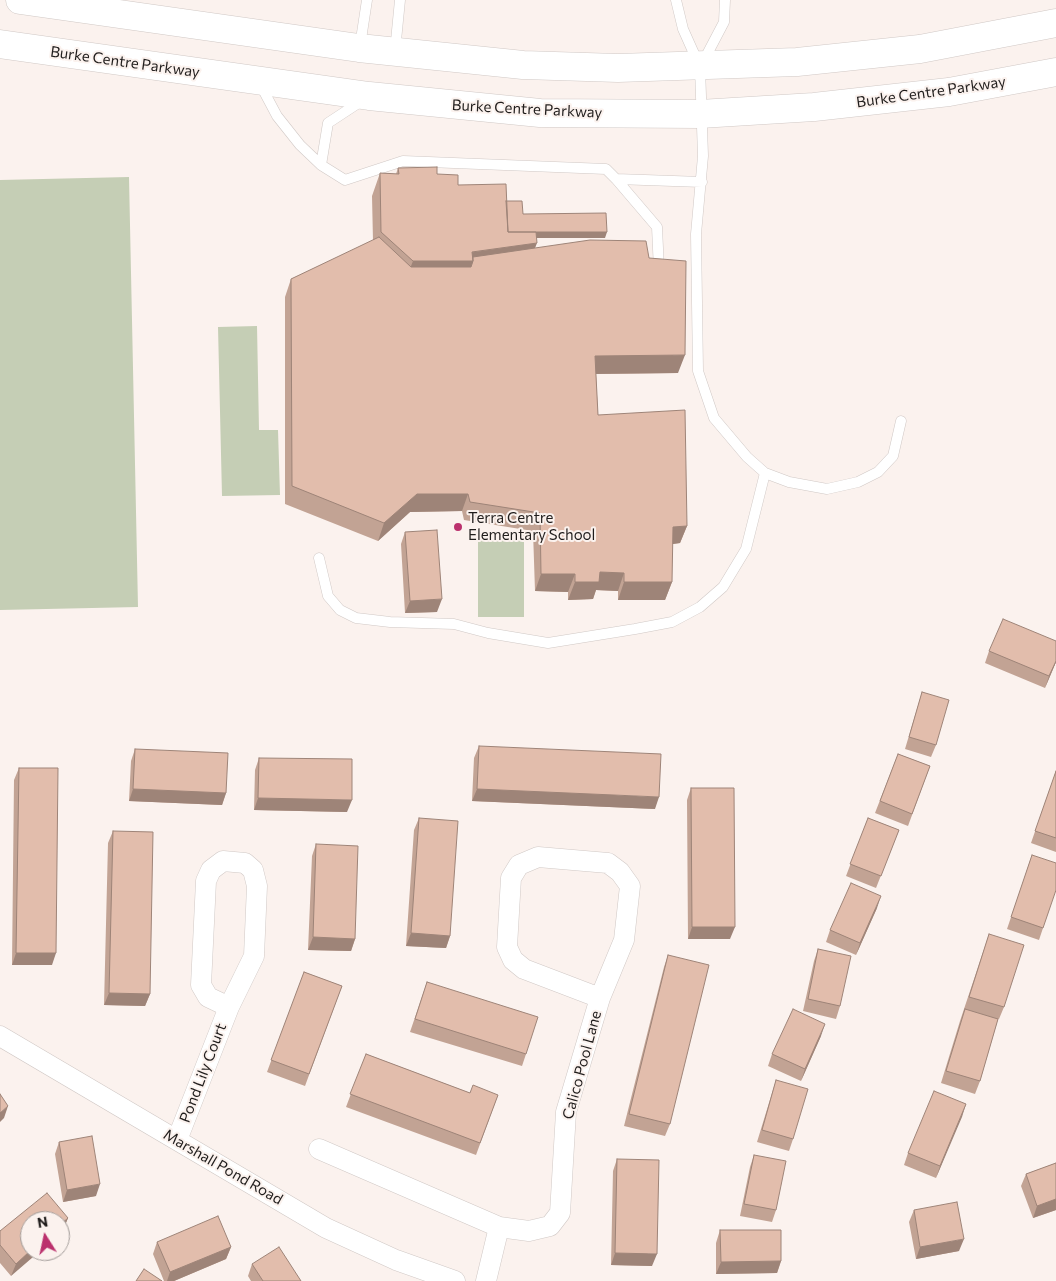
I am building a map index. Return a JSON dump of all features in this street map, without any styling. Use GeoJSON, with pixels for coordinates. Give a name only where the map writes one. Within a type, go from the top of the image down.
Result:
{"type":"FeatureCollection","features":[{"type":"Feature","properties":{"kind":"main road"},"geometry":{"type":"LineString","coordinates":[[20,0],[74,4],[359,48],[523,65],[618,68],[700,67],[797,62],[920,49],[1056,23]]}},
{"type":"Feature","properties":{"kind":"main road","name":"Burke Centre Parkway"},"geometry":{"type":"LineString","coordinates":[[0,44],[369,96],[540,113],[700,114],[814,108],[930,94],[1056,72]]}},
{"type":"Feature","properties":{"kind":"street","name":"Calico Pool Lane"},"geometry":{"type":"LineString","coordinates":[[319,1149],[499,1227],[529,1231],[550,1226],[560,1213],[566,1112],[600,998],[624,940],[630,886],[620,872],[608,863],[538,857],[519,865],[511,878],[506,947],[513,960],[524,969],[600,998]]}},
{"type":"Feature","properties":{"kind":"street","name":"Pond Lily Court"},"geometry":{"type":"LineString","coordinates":[[177,1140],[228,1007],[254,956],[257,886],[253,870],[245,863],[223,861],[211,870],[206,881],[201,985],[208,997],[228,1007]]}},
{"type":"Feature","properties":{"kind":"street","name":"Marshall Pond Road"},"geometry":{"type":"LineString","coordinates":[[0,1036],[326,1228],[396,1260],[455,1281]]}},
{"type":"Feature","properties":{"kind":"street"},"geometry":{"type":"LineString","coordinates":[[486,1281],[499,1227]]}},
{"type":"Feature","properties":{"kind":"lane"},"geometry":{"type":"LineString","coordinates":[[359,48],[367,0]]}},
{"type":"Feature","properties":{"kind":"lane"},"geometry":{"type":"LineString","coordinates":[[395,52],[400,0]]}},
{"type":"Feature","properties":{"kind":"lane"},"geometry":{"type":"LineString","coordinates":[[676,0],[683,28],[700,67],[700,114],[703,156],[696,234],[698,371],[714,418],[748,457],[766,473],[789,482],[827,489],[858,482],[878,472],[893,456],[901,421]]}},
{"type":"Feature","properties":{"kind":"lane"},"geometry":{"type":"LineString","coordinates":[[700,67],[724,22],[725,0]]}},
{"type":"Feature","properties":{"kind":"lane"},"geometry":{"type":"LineString","coordinates":[[259,81],[278,116],[300,145],[321,165],[345,180],[403,161],[606,170],[657,226],[659,270]]}},
{"type":"Feature","properties":{"kind":"lane"},"geometry":{"type":"LineString","coordinates":[[321,165],[328,124],[369,96]]}},
{"type":"Feature","properties":{"kind":"lane"},"geometry":{"type":"LineString","coordinates":[[616,179],[702,182]]}},
{"type":"Feature","properties":{"kind":"lane"},"geometry":{"type":"LineString","coordinates":[[319,558],[328,596],[340,610],[356,618],[390,622],[454,624],[488,633],[548,643],[672,622],[700,607],[722,587],[746,549],[766,473]]}},
{"type":"Feature","properties":{"kind":"green space"},"geometry":{"type":"Polygon","coordinates":[[[129,177],[138,607],[0,610],[0,180],[129,177]]]}},
{"type":"Feature","properties":{"kind":"green space"},"geometry":{"type":"Polygon","coordinates":[[[257,326],[259,430],[278,430],[280,495],[222,496],[218,327],[257,326]]]}},
{"type":"Feature","properties":{"kind":"green space"},"geometry":{"type":"Polygon","coordinates":[[[478,535],[524,535],[524,617],[478,617],[478,535]]]}},
{"type":"Feature","properties":{"kind":"building"},"geometry":{"type":"Polygon","coordinates":[[[437,167],[437,174],[458,175],[458,185],[506,184],[508,232],[536,232],[537,243],[472,252],[473,261],[413,261],[381,232],[380,173],[399,174],[398,168],[437,167]]]}},
{"type":"Feature","properties":{"kind":"building"},"geometry":{"type":"Polygon","coordinates":[[[506,201],[522,201],[523,214],[606,213],[607,232],[508,232],[506,201]]]}},
{"type":"Feature","properties":{"kind":"building"},"geometry":{"type":"Polygon","coordinates":[[[379,237],[411,267],[471,267],[473,257],[590,240],[646,241],[649,258],[686,261],[685,355],[595,356],[598,415],[685,410],[687,526],[673,527],[672,582],[624,582],[624,573],[600,572],[599,582],[575,582],[575,574],[541,574],[540,513],[470,502],[468,494],[417,494],[384,523],[292,486],[291,279],[379,237]]]}},
{"type":"Feature","properties":{"kind":"building"},"geometry":{"type":"Polygon","coordinates":[[[437,530],[442,599],[410,601],[405,532],[437,530]]]}},
{"type":"Feature","properties":{"kind":"building"},"geometry":{"type":"Polygon","coordinates":[[[1003,619],[1056,641],[1056,661],[1049,676],[989,651],[1003,619]]]}},
{"type":"Feature","properties":{"kind":"building"},"geometry":{"type":"Polygon","coordinates":[[[922,692],[949,700],[936,745],[909,737],[922,692]]]}},
{"type":"Feature","properties":{"kind":"building"},"geometry":{"type":"Polygon","coordinates":[[[479,746],[661,754],[659,797],[477,789],[479,746]]]}},
{"type":"Feature","properties":{"kind":"building"},"geometry":{"type":"Polygon","coordinates":[[[135,749],[228,753],[226,793],[133,789],[135,749]]]}},
{"type":"Feature","properties":{"kind":"building"},"geometry":{"type":"Polygon","coordinates":[[[898,754],[930,766],[912,814],[880,801],[898,754]]]}},
{"type":"Feature","properties":{"kind":"building"},"geometry":{"type":"Polygon","coordinates":[[[259,758],[352,759],[352,800],[258,798],[259,758]]]}},
{"type":"Feature","properties":{"kind":"building"},"geometry":{"type":"Polygon","coordinates":[[[19,768],[58,768],[56,953],[16,953],[19,768]]]}},
{"type":"Feature","properties":{"kind":"building"},"geometry":{"type":"Polygon","coordinates":[[[1056,771],[1056,838],[1035,831],[1056,771]]]}},
{"type":"Feature","properties":{"kind":"building"},"geometry":{"type":"Polygon","coordinates":[[[691,788],[734,788],[735,927],[692,927],[691,788]]]}},
{"type":"Feature","properties":{"kind":"building"},"geometry":{"type":"Polygon","coordinates":[[[419,818],[458,821],[450,936],[411,933],[419,818]]]}},
{"type":"Feature","properties":{"kind":"building"},"geometry":{"type":"Polygon","coordinates":[[[868,818],[899,830],[881,876],[850,864],[868,818]]]}},
{"type":"Feature","properties":{"kind":"building"},"geometry":{"type":"Polygon","coordinates":[[[113,831],[153,832],[150,994],[109,993],[113,831]]]}},
{"type":"Feature","properties":{"kind":"building"},"geometry":{"type":"Polygon","coordinates":[[[316,844],[358,846],[355,939],[313,937],[316,844]]]}},
{"type":"Feature","properties":{"kind":"building"},"geometry":{"type":"Polygon","coordinates":[[[1032,855],[1056,863],[1056,890],[1043,928],[1011,917],[1032,855]]]}},
{"type":"Feature","properties":{"kind":"building"},"geometry":{"type":"Polygon","coordinates":[[[851,883],[881,896],[860,943],[830,930],[851,883]]]}},
{"type":"Feature","properties":{"kind":"building"},"geometry":{"type":"Polygon","coordinates":[[[989,934],[1024,945],[1004,1007],[969,997],[989,934]]]}},
{"type":"Feature","properties":{"kind":"building"},"geometry":{"type":"Polygon","coordinates":[[[818,949],[851,956],[840,1006],[808,999],[818,949]]]}},
{"type":"Feature","properties":{"kind":"building"},"geometry":{"type":"Polygon","coordinates":[[[668,955],[709,965],[670,1124],[629,1114],[668,955]]]}},
{"type":"Feature","properties":{"kind":"building"},"geometry":{"type":"Polygon","coordinates":[[[304,972],[342,986],[309,1074],[271,1060],[304,972]]]}},
{"type":"Feature","properties":{"kind":"building"},"geometry":{"type":"Polygon","coordinates":[[[427,982],[538,1017],[526,1054],[415,1019],[427,982]]]}},
{"type":"Feature","properties":{"kind":"building"},"geometry":{"type":"Polygon","coordinates":[[[793,1009],[825,1024],[805,1069],[772,1054],[793,1009]]]}},
{"type":"Feature","properties":{"kind":"building"},"geometry":{"type":"Polygon","coordinates":[[[965,1009],[998,1019],[980,1081],[946,1071],[965,1009]]]}},
{"type":"Feature","properties":{"kind":"building"},"geometry":{"type":"Polygon","coordinates":[[[366,1054],[470,1093],[473,1085],[498,1095],[480,1143],[350,1094],[366,1054]]]}},
{"type":"Feature","properties":{"kind":"building"},"geometry":{"type":"Polygon","coordinates":[[[776,1080],[808,1089],[793,1139],[762,1130],[776,1080]]]}},
{"type":"Feature","properties":{"kind":"building"},"geometry":{"type":"Polygon","coordinates":[[[934,1091],[966,1104],[940,1166],[908,1153],[934,1091]]]}},
{"type":"Feature","properties":{"kind":"building"},"geometry":{"type":"Polygon","coordinates":[[[0,1094],[8,1106],[0,1113],[0,1094]]]}},
{"type":"Feature","properties":{"kind":"building"},"geometry":{"type":"Polygon","coordinates":[[[92,1136],[100,1184],[67,1190],[59,1142],[92,1136]]]}},
{"type":"Feature","properties":{"kind":"building"},"geometry":{"type":"Polygon","coordinates":[[[754,1155],[786,1161],[776,1210],[744,1204],[754,1155]]]}},
{"type":"Feature","properties":{"kind":"building"},"geometry":{"type":"Polygon","coordinates":[[[617,1159],[659,1160],[657,1254],[615,1253],[617,1159]]]}},
{"type":"Feature","properties":{"kind":"building"},"geometry":{"type":"Polygon","coordinates":[[[1056,1163],[1056,1199],[1037,1206],[1026,1174],[1056,1163]]]}},
{"type":"Feature","properties":{"kind":"building"},"geometry":{"type":"Polygon","coordinates":[[[47,1193],[62,1211],[25,1211],[47,1193]]]}},
{"type":"Feature","properties":{"kind":"building"},"geometry":{"type":"Polygon","coordinates":[[[957,1202],[964,1239],[920,1247],[914,1210],[957,1202]]]}},
{"type":"Feature","properties":{"kind":"building"},"geometry":{"type":"Polygon","coordinates":[[[20,1215],[20,1260],[16,1264],[0,1245],[0,1231],[20,1215]]]}},
{"type":"Feature","properties":{"kind":"building"},"geometry":{"type":"Polygon","coordinates":[[[218,1216],[231,1247],[170,1272],[157,1242],[218,1216]]]}},
{"type":"Feature","properties":{"kind":"building"},"geometry":{"type":"Polygon","coordinates":[[[720,1230],[781,1230],[781,1261],[721,1262],[720,1230]]]}},
{"type":"Feature","properties":{"kind":"building"},"geometry":{"type":"Polygon","coordinates":[[[279,1247],[301,1281],[263,1281],[252,1264],[279,1247]]]}},
{"type":"Feature","properties":{"kind":"building"},"geometry":{"type":"Polygon","coordinates":[[[144,1269],[162,1281],[136,1281],[144,1269]]]}},
{"type":"Feature","properties":{"kind":"place","name":"Terra Centre Elementary School"},"geometry":{"type":"Point","coordinates":[458,527]}}]}
